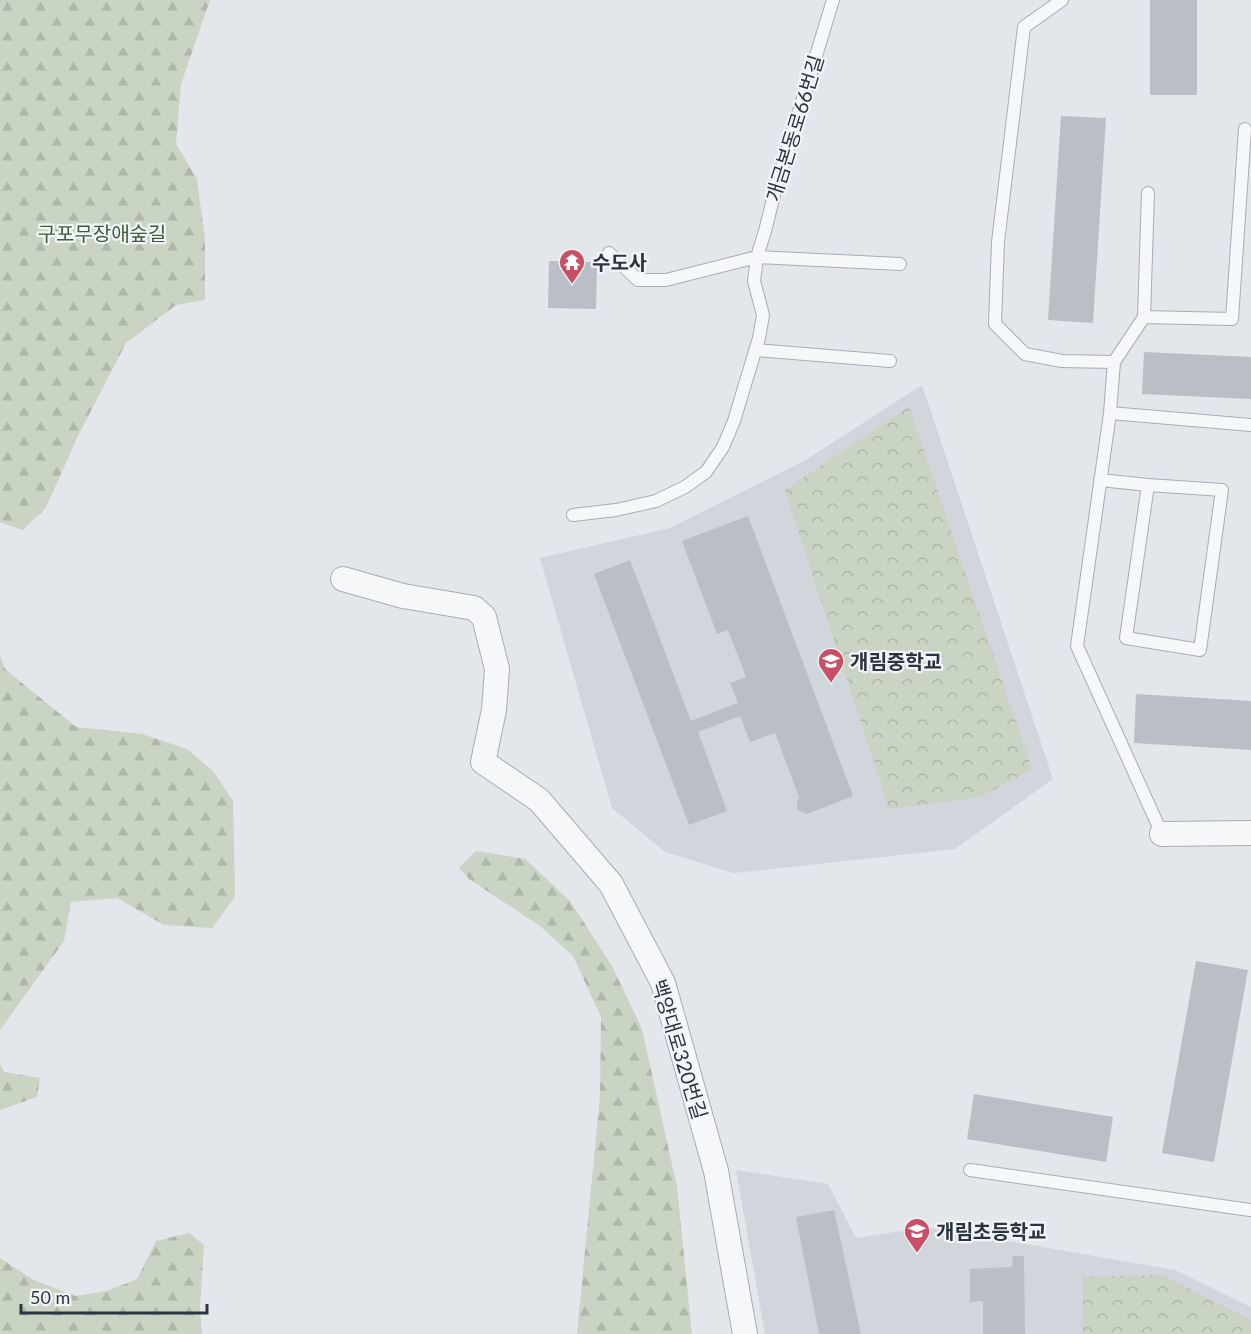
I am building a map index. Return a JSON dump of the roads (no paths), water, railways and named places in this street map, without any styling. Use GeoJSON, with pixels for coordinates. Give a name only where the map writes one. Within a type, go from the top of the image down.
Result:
{"type":"FeatureCollection","features":[{"type":"Feature","properties":{"kind":"street","name":"백양대로320번길"},"geometry":{"type":"LineString","coordinates":[[343,579],[403,596],[474,608],[484,617],[497,669],[494,710],[483,762],[539,800],[611,884],[663,983],[716,1171],[746,1334]]}},
{"type":"Feature","properties":{"kind":"street"},"geometry":{"type":"LineString","coordinates":[[1162,834],[1251,833]]}},
{"type":"Feature","properties":{"kind":"lane","name":"개금본동로66번길"},"geometry":{"type":"LineString","coordinates":[[573,515],[616,510],[656,501],[685,487],[706,472],[723,447],[734,421],[759,338],[763,315],[754,281],[757,257],[779,176],[833,0]]}},
{"type":"Feature","properties":{"kind":"lane"},"geometry":{"type":"LineString","coordinates":[[1062,0],[1024,27],[998,242],[995,324],[1025,354],[1062,361],[1114,362]]}},
{"type":"Feature","properties":{"kind":"lane"},"geometry":{"type":"LineString","coordinates":[[1144,317],[1232,319],[1245,129]]}},
{"type":"Feature","properties":{"kind":"lane"},"geometry":{"type":"LineString","coordinates":[[1148,193],[1144,317],[1114,362],[1110,413],[1077,646],[1162,834]]}},
{"type":"Feature","properties":{"kind":"lane"},"geometry":{"type":"LineString","coordinates":[[609,254],[638,280],[666,280],[757,257],[900,264]]}},
{"type":"Feature","properties":{"kind":"lane"},"geometry":{"type":"LineString","coordinates":[[755,350],[890,361]]}},
{"type":"Feature","properties":{"kind":"lane"},"geometry":{"type":"LineString","coordinates":[[1110,413],[1251,425]]}},
{"type":"Feature","properties":{"kind":"lane"},"geometry":{"type":"LineString","coordinates":[[1100,480],[1222,490],[1200,650],[1126,638],[1148,485]]}},
{"type":"Feature","properties":{"kind":"lane"},"geometry":{"type":"LineString","coordinates":[[970,1170],[1251,1208]]}},
{"type":"Feature","properties":{"kind":"place","name":"수도사"},"geometry":{"type":"Point","coordinates":[572,285]}},
{"type":"Feature","properties":{"kind":"place","name":"개림중학교"},"geometry":{"type":"Point","coordinates":[831,684]}},
{"type":"Feature","properties":{"kind":"place","name":"개림초등학교"},"geometry":{"type":"Point","coordinates":[917,1254]}},
{"type":"Feature","properties":{"kind":"park label","name":"구포무장애숲길"},"geometry":{"type":"Point","coordinates":[102,233]}}]}
